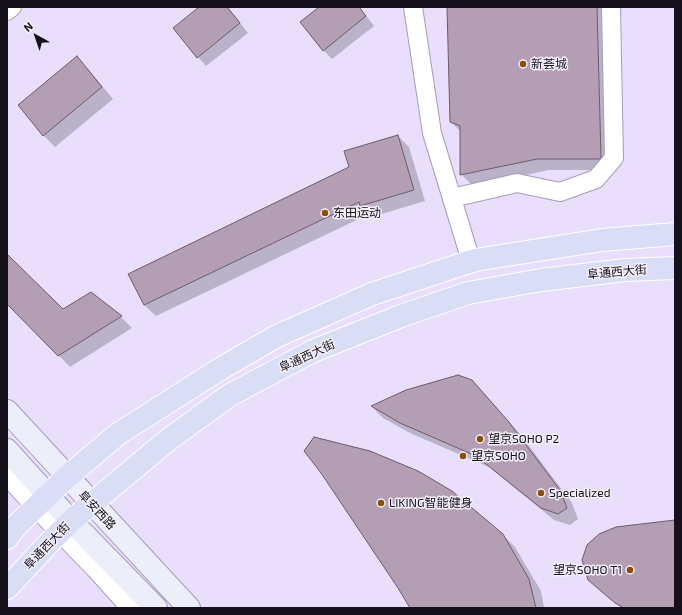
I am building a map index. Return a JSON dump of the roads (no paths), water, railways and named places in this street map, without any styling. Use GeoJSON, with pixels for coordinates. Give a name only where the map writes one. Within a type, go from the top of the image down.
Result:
{"type":"FeatureCollection","features":[{"type":"Feature","properties":{"kind":"main road"},"geometry":{"type":"LineString","coordinates":[[7,538],[16,526],[67,477],[118,434],[220,369],[277,336],[372,294],[471,261],[602,240],[675,234]]}},
{"type":"Feature","properties":{"kind":"main road"},"geometry":{"type":"LineString","coordinates":[[675,256],[675,268]]}},
{"type":"Feature","properties":{"kind":"main road","name":"阜通西大街"},"geometry":{"type":"LineString","coordinates":[[7,588],[66,526],[168,440],[230,395],[313,351],[401,316],[468,293],[541,280],[625,270],[675,268]]}},
{"type":"Feature","properties":{"kind":"main road","name":"阜安西路"},"geometry":{"type":"LineString","coordinates":[[7,411],[189,608]]}},
{"type":"Feature","properties":{"kind":"main road"},"geometry":{"type":"LineString","coordinates":[[7,450],[42,501],[66,526],[156,608]]}},
{"type":"Feature","properties":{"kind":"street"},"geometry":{"type":"LineString","coordinates":[[7,11],[12,7]]}},
{"type":"Feature","properties":{"kind":"street"},"geometry":{"type":"LineString","coordinates":[[413,7],[432,133],[471,261]]}},
{"type":"Feature","properties":{"kind":"street"},"geometry":{"type":"LineString","coordinates":[[452,198],[517,183],[560,192],[596,180],[614,158],[611,7]]}},
{"type":"Feature","properties":{"kind":"street"},"geometry":{"type":"LineString","coordinates":[[7,473],[42,501]]}},
{"type":"Feature","properties":{"kind":"street"},"geometry":{"type":"LineString","coordinates":[[66,526],[97,568],[133,608]]}},
{"type":"Feature","properties":{"kind":"place","name":"新荟城"},"geometry":{"type":"Point","coordinates":[523,64]}},
{"type":"Feature","properties":{"kind":"place","name":"东田运动"},"geometry":{"type":"Point","coordinates":[325,213]}},
{"type":"Feature","properties":{"kind":"place","name":"望京SOHO P2"},"geometry":{"type":"Point","coordinates":[480,439]}},
{"type":"Feature","properties":{"kind":"place","name":"望京SOHO"},"geometry":{"type":"Point","coordinates":[463,456]}},
{"type":"Feature","properties":{"kind":"place","name":"Specialized"},"geometry":{"type":"Point","coordinates":[541,493]}},
{"type":"Feature","properties":{"kind":"place","name":"LIKING智能健身"},"geometry":{"type":"Point","coordinates":[381,503]}},
{"type":"Feature","properties":{"kind":"place","name":"望京SOHO T1"},"geometry":{"type":"Point","coordinates":[630,570]}}]}
